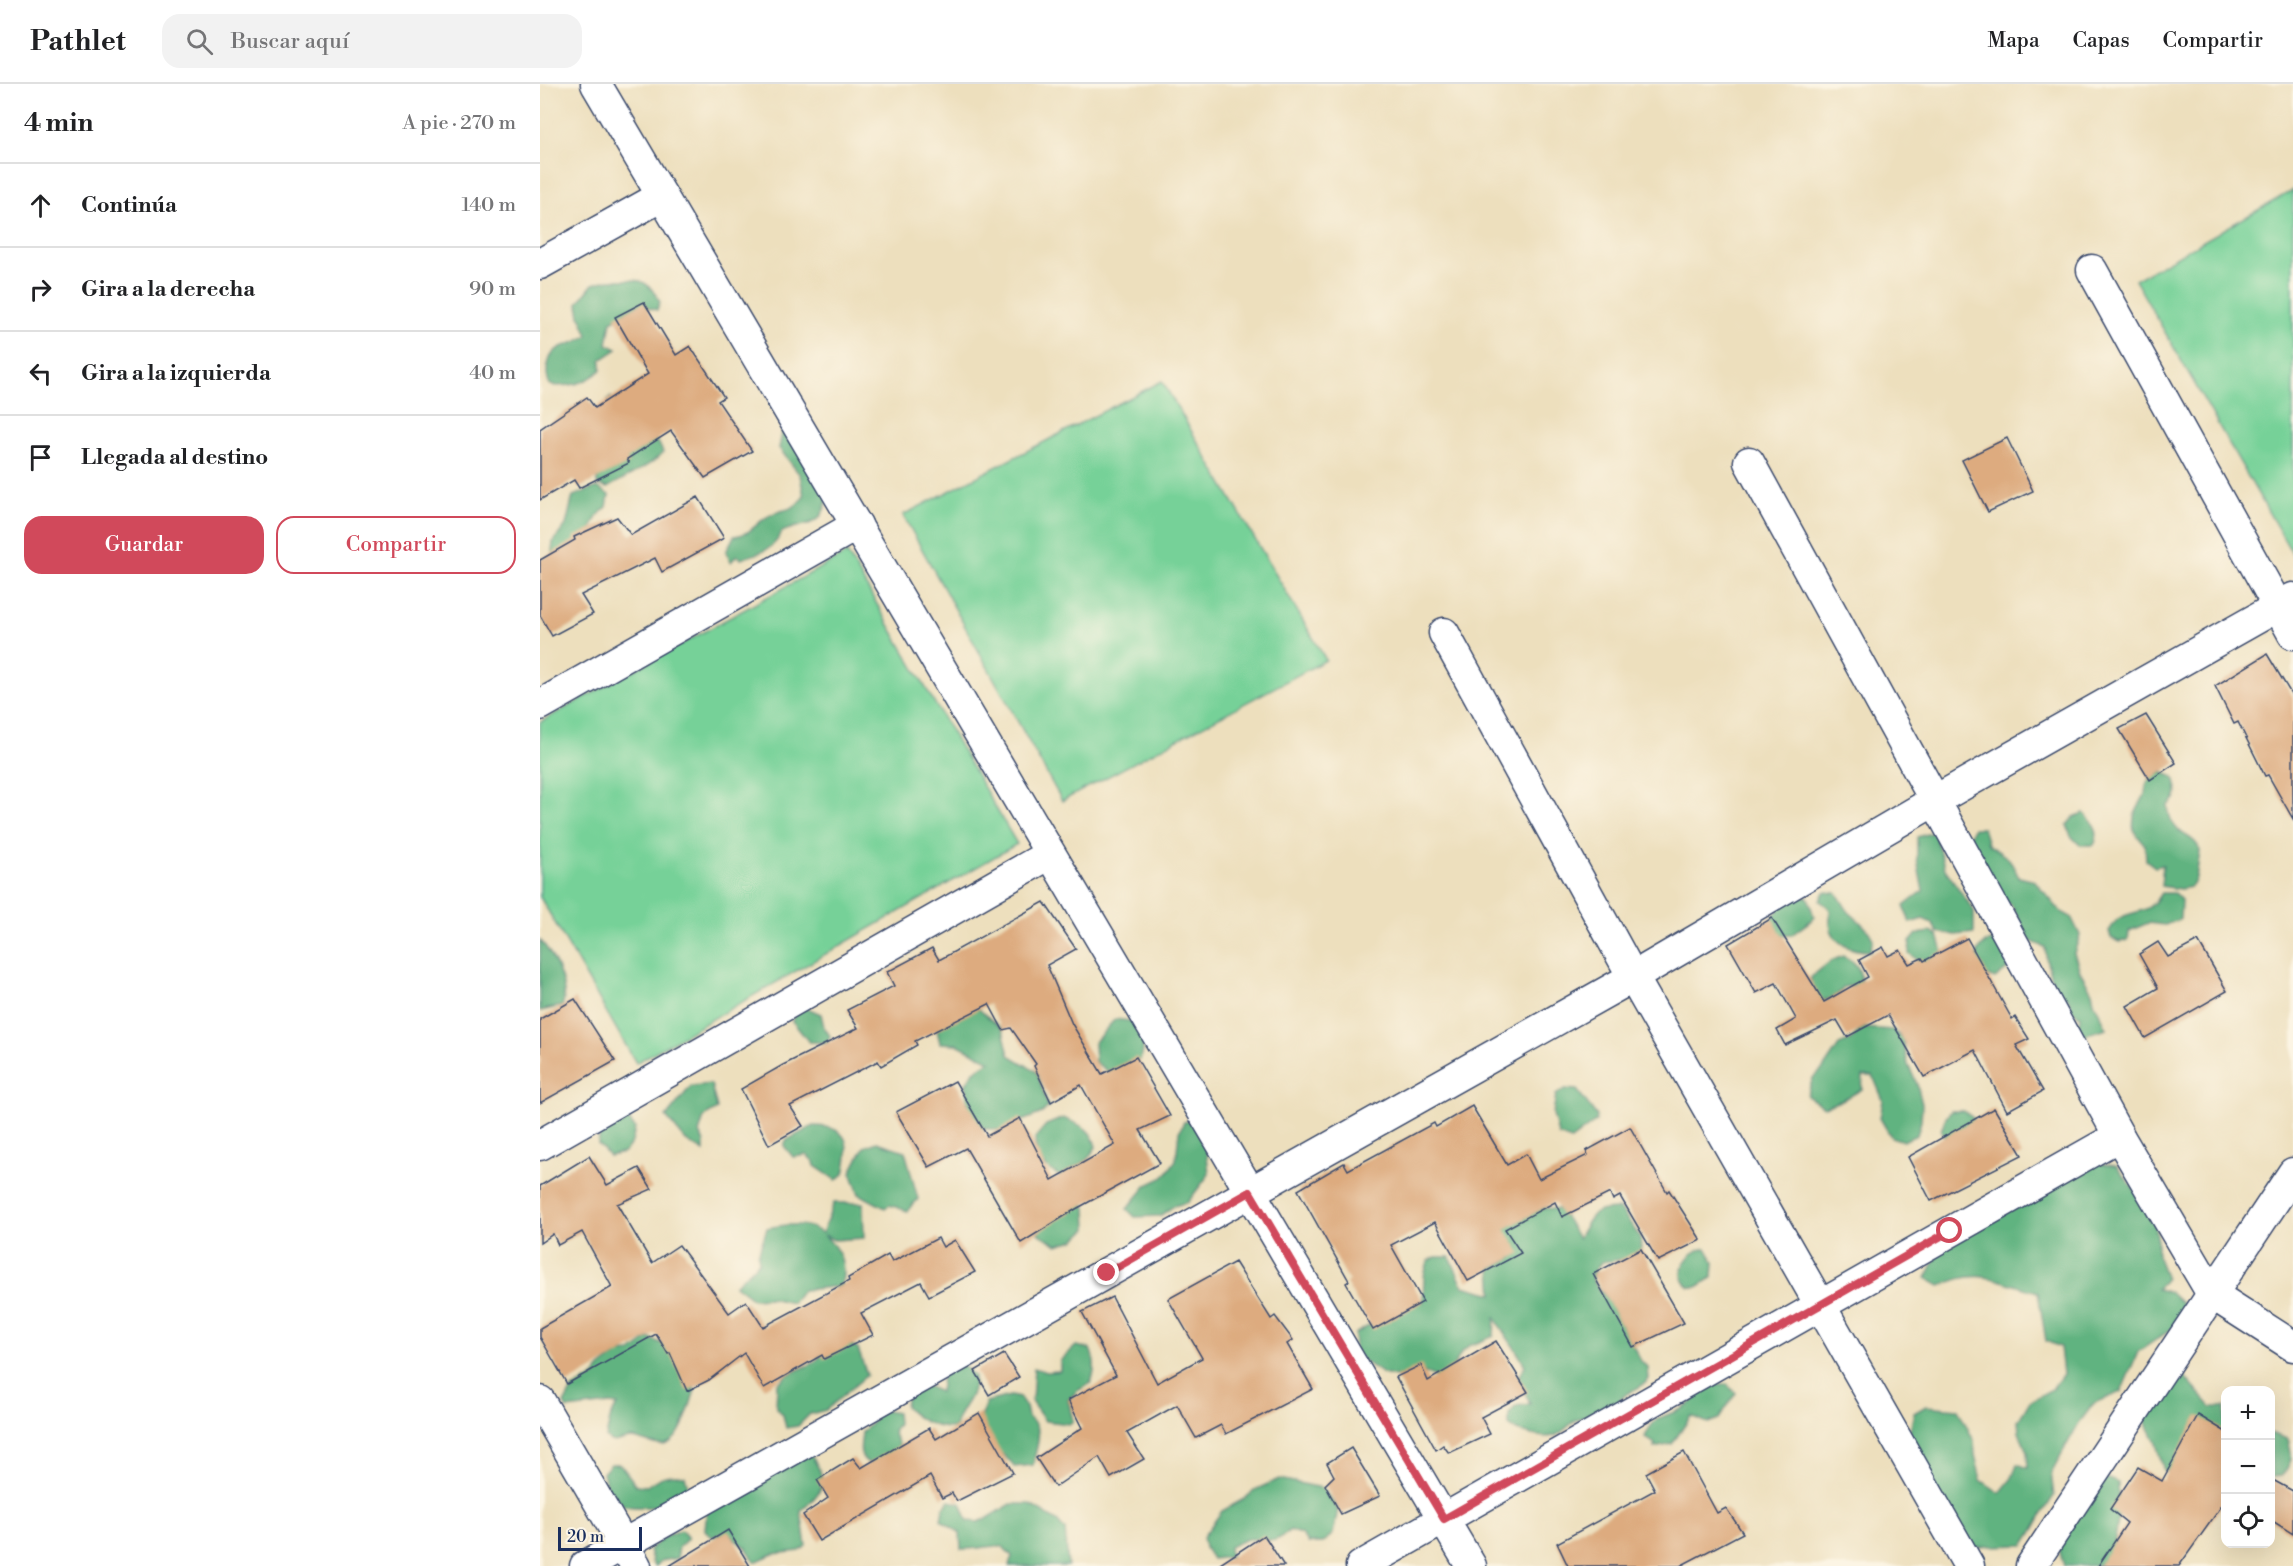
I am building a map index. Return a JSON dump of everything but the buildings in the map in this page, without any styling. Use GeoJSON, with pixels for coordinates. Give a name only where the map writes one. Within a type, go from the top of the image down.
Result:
{"type":"FeatureCollection","features":[{"type":"Feature","properties":{"kind":"street"},"geometry":{"type":"LineString","coordinates":[[596,84],[1471,1566]]}},
{"type":"Feature","properties":{"kind":"street"},"geometry":{"type":"LineString","coordinates":[[540,264],[662,196]]}},
{"type":"Feature","properties":{"kind":"street"},"geometry":{"type":"LineString","coordinates":[[2092,270],[2285,602],[2293,634]]}},
{"type":"Feature","properties":{"kind":"street"},"geometry":{"type":"LineString","coordinates":[[1749,462],[2119,1136],[2212,1294],[2293,1346]]}},
{"type":"Feature","properties":{"kind":"street"},"geometry":{"type":"LineString","coordinates":[[540,705],[857,525]]}},
{"type":"Feature","properties":{"kind":"street"},"geometry":{"type":"LineString","coordinates":[[585,1566],[630,1555],[1250,1192],[1633,977],[1934,801],[2285,602]]}},
{"type":"Feature","properties":{"kind":"street"},"geometry":{"type":"LineString","coordinates":[[1444,633],[1633,977],[1970,1566]]}},
{"type":"Feature","properties":{"kind":"street"},"geometry":{"type":"LineString","coordinates":[[540,1145],[1050,854]]}},
{"type":"Feature","properties":{"kind":"street"},"geometry":{"type":"LineString","coordinates":[[1361,1566],[2119,1136]]}},
{"type":"Feature","properties":{"kind":"street"},"geometry":{"type":"LineString","coordinates":[[2031,1566],[2293,1173]]}},
{"type":"Feature","properties":{"kind":"street"},"geometry":{"type":"LineString","coordinates":[[540,1401],[630,1555]]}},
{"type":"Feature","properties":{"kind":"green space"},"geometry":{"type":"Polygon","coordinates":[[[2293,190],[2293,553],[2292,553],[2135,280],[2293,190]]]}},
{"type":"Feature","properties":{"kind":"green space"},"geometry":{"type":"Polygon","coordinates":[[[608,280],[633,280],[645,283],[660,302],[657,310],[638,305],[611,321],[607,344],[617,349],[601,360],[601,370],[596,374],[577,384],[550,385],[547,369],[556,350],[588,335],[580,316],[578,303],[593,284],[608,280]]]}},
{"type":"Feature","properties":{"kind":"green space"},"geometry":{"type":"Polygon","coordinates":[[[1162,381],[1326,660],[1062,801],[903,515],[1162,381]]]}},
{"type":"Feature","properties":{"kind":"green space"},"geometry":{"type":"Polygon","coordinates":[[[610,397],[617,400],[642,435],[657,440],[663,452],[646,466],[607,488],[597,484],[599,413],[610,397]]]}},
{"type":"Feature","properties":{"kind":"green space"},"geometry":{"type":"Polygon","coordinates":[[[783,428],[828,491],[823,512],[814,522],[782,532],[774,544],[765,550],[741,559],[737,555],[731,562],[726,552],[734,536],[748,532],[772,514],[791,508],[804,496],[800,475],[779,448],[783,428]]]}},
{"type":"Feature","properties":{"kind":"green space"},"geometry":{"type":"Polygon","coordinates":[[[597,487],[609,495],[607,507],[597,517],[592,527],[590,552],[550,567],[553,542],[566,525],[573,496],[597,487]]]}},
{"type":"Feature","properties":{"kind":"green space"},"geometry":{"type":"Polygon","coordinates":[[[847,553],[1017,844],[636,1063],[540,897],[540,722],[847,553]]]}},
{"type":"Feature","properties":{"kind":"green space"},"geometry":{"type":"Polygon","coordinates":[[[2162,772],[2174,777],[2176,786],[2176,796],[2168,806],[2173,824],[2198,845],[2200,851],[2196,877],[2191,887],[2180,889],[2161,886],[2163,865],[2155,867],[2146,860],[2145,845],[2133,830],[2134,816],[2145,794],[2146,786],[2150,779],[2162,772]]]}},
{"type":"Feature","properties":{"kind":"green space"},"geometry":{"type":"Polygon","coordinates":[[[2084,813],[2091,820],[2097,832],[2094,845],[2080,845],[2071,836],[2067,825],[2074,817],[2084,813]]]}},
{"type":"Feature","properties":{"kind":"green space"},"geometry":{"type":"Polygon","coordinates":[[[1973,828],[1983,828],[1988,844],[2009,859],[2019,877],[2035,881],[2060,911],[2071,917],[2080,935],[2074,953],[2107,1028],[2083,1035],[2079,1027],[2081,1016],[2072,1011],[2068,998],[2058,996],[2049,972],[2045,947],[2030,941],[2012,906],[1998,896],[1965,845],[1973,828]]]}},
{"type":"Feature","properties":{"kind":"green space"},"geometry":{"type":"Polygon","coordinates":[[[1934,832],[1945,869],[1974,911],[1974,933],[1955,935],[1937,932],[1932,923],[1923,919],[1910,923],[1904,906],[1923,891],[1917,860],[1917,837],[1934,832]]]}},
{"type":"Feature","properties":{"kind":"green space"},"geometry":{"type":"Polygon","coordinates":[[[1824,892],[1836,893],[1848,911],[1868,931],[1873,939],[1870,951],[1845,946],[1835,938],[1830,925],[1830,909],[1820,901],[1824,892]]]}},
{"type":"Feature","properties":{"kind":"green space"},"geometry":{"type":"Polygon","coordinates":[[[2161,893],[2174,893],[2181,900],[2180,919],[2165,925],[2148,923],[2129,931],[2128,940],[2119,942],[2111,938],[2109,931],[2117,920],[2151,906],[2161,893]]]}},
{"type":"Feature","properties":{"kind":"green space"},"geometry":{"type":"Polygon","coordinates":[[[1787,895],[1808,897],[1814,917],[1792,935],[1777,936],[1772,918],[1787,895]]]}},
{"type":"Feature","properties":{"kind":"green space"},"geometry":{"type":"Polygon","coordinates":[[[1931,932],[1938,935],[1944,956],[1921,963],[1909,953],[1910,942],[1917,934],[1931,932]]]}},
{"type":"Feature","properties":{"kind":"green space"},"geometry":{"type":"Polygon","coordinates":[[[540,940],[559,972],[564,999],[562,1006],[540,1011],[540,940]]]}},
{"type":"Feature","properties":{"kind":"green space"},"geometry":{"type":"Polygon","coordinates":[[[1992,941],[2001,948],[2010,967],[1995,979],[1977,972],[1978,951],[1985,943],[1992,941]]]}},
{"type":"Feature","properties":{"kind":"green space"},"geometry":{"type":"Polygon","coordinates":[[[1843,956],[1857,967],[1861,984],[1844,987],[1835,996],[1822,1000],[1811,989],[1811,977],[1831,961],[1843,956]]]}},
{"type":"Feature","properties":{"kind":"green space"},"geometry":{"type":"Polygon","coordinates":[[[974,1005],[1003,1030],[1009,1055],[1037,1072],[1048,1107],[1042,1113],[999,1130],[983,1128],[969,1114],[966,1084],[974,1071],[990,1061],[957,1044],[940,1043],[937,1030],[974,1005]]]}},
{"type":"Feature","properties":{"kind":"green space"},"geometry":{"type":"Polygon","coordinates":[[[805,1007],[821,1014],[824,1027],[830,1036],[827,1043],[809,1042],[792,1021],[797,1009],[805,1007]]]}},
{"type":"Feature","properties":{"kind":"green space"},"geometry":{"type":"Polygon","coordinates":[[[1115,1019],[1138,1022],[1143,1052],[1139,1061],[1125,1063],[1114,1076],[1095,1062],[1094,1043],[1115,1019]]]}},
{"type":"Feature","properties":{"kind":"green space"},"geometry":{"type":"Polygon","coordinates":[[[1863,1028],[1893,1030],[1903,1039],[1908,1065],[1917,1084],[1922,1104],[1917,1135],[1903,1141],[1891,1137],[1880,1118],[1883,1100],[1873,1076],[1863,1076],[1862,1089],[1824,1107],[1807,1096],[1813,1078],[1823,1069],[1839,1045],[1849,1041],[1863,1028]]]}},
{"type":"Feature","properties":{"kind":"green space"},"geometry":{"type":"Polygon","coordinates":[[[711,1084],[717,1109],[704,1117],[699,1133],[704,1142],[704,1152],[686,1141],[666,1117],[691,1086],[711,1084]]]}},
{"type":"Feature","properties":{"kind":"green space"},"geometry":{"type":"Polygon","coordinates":[[[1565,1089],[1577,1090],[1597,1116],[1596,1121],[1571,1140],[1558,1135],[1553,1114],[1556,1095],[1565,1089]]]}},
{"type":"Feature","properties":{"kind":"green space"},"geometry":{"type":"Polygon","coordinates":[[[1951,1111],[1964,1111],[1974,1119],[1976,1129],[1948,1141],[1941,1131],[1951,1111]]]}},
{"type":"Feature","properties":{"kind":"green space"},"geometry":{"type":"Polygon","coordinates":[[[1063,1118],[1088,1131],[1096,1147],[1086,1161],[1060,1176],[1042,1161],[1035,1145],[1035,1138],[1046,1125],[1063,1118]]]}},
{"type":"Feature","properties":{"kind":"green space"},"geometry":{"type":"Polygon","coordinates":[[[628,1119],[635,1128],[632,1142],[624,1153],[609,1156],[598,1144],[602,1122],[628,1119]]]}},
{"type":"Feature","properties":{"kind":"green space"},"geometry":{"type":"Polygon","coordinates":[[[1194,1120],[1206,1146],[1209,1174],[1188,1202],[1174,1206],[1160,1216],[1135,1217],[1127,1209],[1147,1185],[1164,1177],[1176,1160],[1179,1132],[1184,1122],[1194,1120]]]}},
{"type":"Feature","properties":{"kind":"green space"},"geometry":{"type":"Polygon","coordinates":[[[813,1126],[834,1129],[845,1138],[847,1153],[844,1174],[836,1180],[815,1166],[807,1155],[793,1157],[784,1146],[787,1140],[813,1126]]]}},
{"type":"Feature","properties":{"kind":"green space"},"geometry":{"type":"Polygon","coordinates":[[[877,1142],[905,1151],[918,1199],[907,1211],[890,1205],[885,1208],[859,1194],[851,1172],[864,1147],[877,1142]]]}},
{"type":"Feature","properties":{"kind":"green space"},"geometry":{"type":"Polygon","coordinates":[[[2091,1163],[2116,1166],[2149,1208],[2157,1234],[2157,1255],[2166,1278],[2157,1289],[2170,1292],[2184,1305],[2182,1322],[2138,1352],[2121,1392],[2094,1403],[2079,1423],[2051,1473],[2054,1496],[2024,1545],[1967,1549],[1907,1442],[1914,1413],[1926,1406],[1958,1409],[1974,1441],[1981,1480],[2000,1493],[2012,1478],[2017,1464],[2028,1468],[2027,1452],[2019,1432],[2018,1421],[2030,1401],[2052,1389],[2063,1374],[2060,1347],[2046,1341],[2038,1292],[1979,1276],[1955,1280],[1940,1286],[1926,1278],[1950,1231],[2091,1163]]]}},
{"type":"Feature","properties":{"kind":"green space"},"geometry":{"type":"Polygon","coordinates":[[[1079,1193],[1086,1208],[1087,1229],[1074,1240],[1057,1245],[1029,1227],[1079,1193]]]}},
{"type":"Feature","properties":{"kind":"green space"},"geometry":{"type":"Polygon","coordinates":[[[834,1203],[863,1203],[864,1238],[834,1240],[824,1235],[841,1258],[843,1278],[841,1286],[803,1290],[792,1303],[770,1298],[753,1299],[735,1285],[759,1262],[758,1255],[767,1228],[802,1225],[822,1233],[834,1203]]]}},
{"type":"Feature","properties":{"kind":"green space"},"geometry":{"type":"Polygon","coordinates":[[[1543,1208],[1558,1209],[1578,1238],[1586,1224],[1597,1212],[1620,1209],[1640,1237],[1641,1249],[1632,1258],[1601,1262],[1593,1274],[1593,1281],[1607,1298],[1641,1361],[1648,1368],[1649,1379],[1642,1386],[1626,1395],[1618,1403],[1578,1419],[1557,1435],[1536,1436],[1518,1431],[1509,1425],[1509,1414],[1516,1406],[1530,1404],[1518,1377],[1525,1366],[1495,1317],[1494,1336],[1469,1346],[1461,1353],[1453,1368],[1439,1378],[1418,1370],[1396,1377],[1383,1374],[1362,1360],[1354,1351],[1355,1334],[1411,1300],[1423,1302],[1424,1276],[1428,1261],[1436,1257],[1450,1257],[1463,1286],[1493,1294],[1491,1269],[1513,1257],[1494,1234],[1543,1208]]]}},
{"type":"Feature","properties":{"kind":"green space"},"geometry":{"type":"Polygon","coordinates":[[[1706,1248],[1714,1262],[1713,1277],[1697,1287],[1689,1287],[1682,1275],[1684,1263],[1693,1253],[1706,1248]]]}},
{"type":"Feature","properties":{"kind":"green space"},"geometry":{"type":"Polygon","coordinates":[[[649,1338],[670,1347],[695,1390],[687,1415],[678,1433],[667,1444],[659,1445],[632,1438],[609,1440],[606,1437],[611,1415],[618,1405],[567,1409],[564,1404],[572,1389],[594,1376],[600,1368],[620,1353],[631,1352],[649,1338]]]}},
{"type":"Feature","properties":{"kind":"green space"},"geometry":{"type":"Polygon","coordinates":[[[851,1345],[858,1349],[867,1375],[826,1410],[810,1414],[798,1426],[786,1428],[783,1415],[776,1408],[777,1384],[789,1374],[814,1363],[825,1351],[851,1345]]]}},
{"type":"Feature","properties":{"kind":"green space"},"geometry":{"type":"Polygon","coordinates":[[[1076,1346],[1090,1349],[1094,1366],[1091,1383],[1077,1391],[1068,1400],[1073,1421],[1069,1424],[1045,1421],[1032,1403],[1034,1368],[1047,1372],[1060,1371],[1060,1361],[1076,1346]]]}},
{"type":"Feature","properties":{"kind":"green space"},"geometry":{"type":"Polygon","coordinates":[[[961,1364],[974,1376],[974,1384],[955,1428],[927,1423],[905,1406],[906,1399],[924,1385],[940,1392],[943,1369],[961,1364]]]}},
{"type":"Feature","properties":{"kind":"green space"},"geometry":{"type":"Polygon","coordinates":[[[2184,1376],[2211,1407],[2221,1407],[2221,1447],[2192,1466],[2164,1471],[2155,1440],[2145,1420],[2162,1381],[2184,1376]]]}},
{"type":"Feature","properties":{"kind":"green space"},"geometry":{"type":"Polygon","coordinates":[[[1708,1384],[1726,1384],[1736,1393],[1719,1419],[1708,1423],[1691,1416],[1672,1444],[1654,1448],[1655,1444],[1645,1437],[1653,1423],[1687,1406],[1708,1384]]]}},
{"type":"Feature","properties":{"kind":"green space"},"geometry":{"type":"Polygon","coordinates":[[[1010,1396],[1020,1398],[1026,1407],[1028,1417],[1037,1428],[1038,1439],[1033,1465],[1014,1467],[994,1447],[979,1421],[986,1402],[1010,1396]]]}},
{"type":"Feature","properties":{"kind":"green space"},"geometry":{"type":"Polygon","coordinates":[[[876,1409],[897,1413],[898,1424],[893,1432],[900,1447],[871,1464],[861,1455],[860,1446],[862,1432],[874,1421],[876,1409]]]}},
{"type":"Feature","properties":{"kind":"green space"},"geometry":{"type":"Polygon","coordinates":[[[2275,1435],[2288,1439],[2291,1451],[2291,1459],[2282,1476],[2275,1477],[2275,1435]]]}},
{"type":"Feature","properties":{"kind":"green space"},"geometry":{"type":"Polygon","coordinates":[[[808,1451],[819,1469],[822,1483],[816,1496],[801,1511],[806,1546],[800,1551],[773,1554],[755,1562],[746,1547],[735,1540],[732,1535],[721,1534],[712,1537],[705,1530],[707,1508],[808,1451]]]}},
{"type":"Feature","properties":{"kind":"green space"},"geometry":{"type":"Polygon","coordinates":[[[611,1464],[620,1464],[636,1485],[647,1486],[669,1475],[685,1476],[690,1494],[667,1505],[624,1506],[607,1487],[603,1473],[611,1464]]]}},
{"type":"Feature","properties":{"kind":"green space"},"geometry":{"type":"Polygon","coordinates":[[[2097,1474],[2118,1483],[2117,1528],[2111,1551],[2105,1560],[2097,1565],[2064,1566],[2057,1527],[2097,1474]]]}},
{"type":"Feature","properties":{"kind":"green space"},"geometry":{"type":"Polygon","coordinates":[[[1279,1479],[1322,1488],[1338,1509],[1333,1534],[1322,1543],[1308,1543],[1302,1535],[1290,1530],[1279,1539],[1243,1540],[1229,1547],[1230,1557],[1212,1559],[1205,1548],[1203,1537],[1222,1511],[1257,1489],[1279,1479]]]}},
{"type":"Feature","properties":{"kind":"green space"},"geometry":{"type":"Polygon","coordinates":[[[949,1501],[961,1503],[968,1521],[978,1522],[1011,1504],[1029,1504],[1057,1521],[1065,1530],[1068,1566],[1009,1566],[1012,1556],[1002,1546],[961,1549],[960,1533],[941,1520],[943,1509],[949,1501]]]}},
{"type":"Feature","properties":{"kind":"green space"},"geometry":{"type":"Polygon","coordinates":[[[681,1530],[688,1538],[679,1547],[677,1558],[661,1561],[656,1566],[653,1564],[649,1550],[666,1536],[681,1530]]]}},
{"type":"Feature","properties":{"kind":"route"},"geometry":{"type":"LineString","coordinates":[[1107,1273],[1250,1192],[1444,1519],[1950,1231]]}}]}
